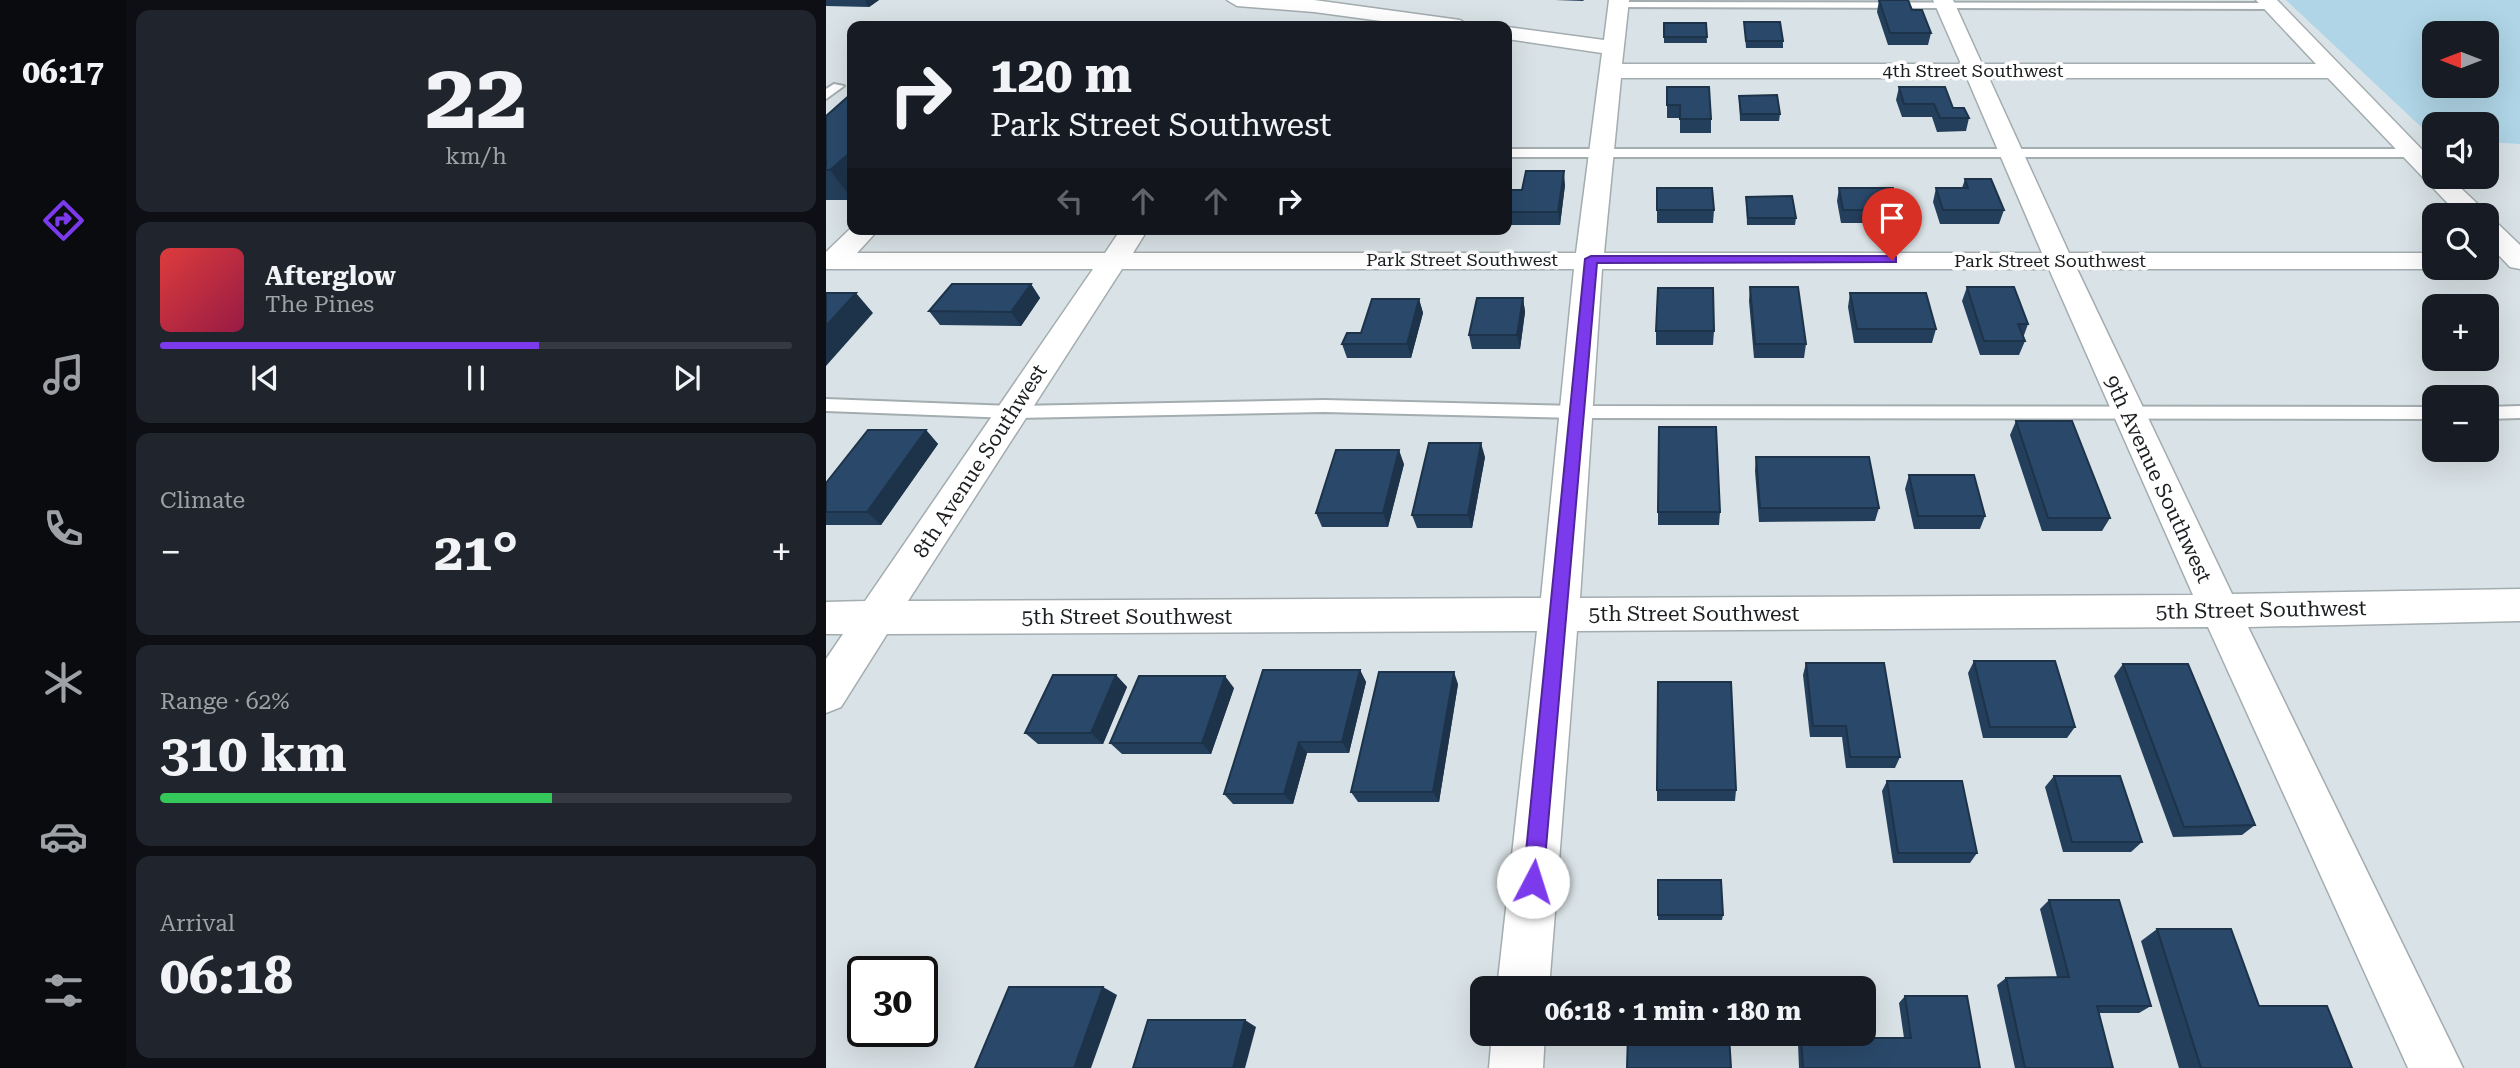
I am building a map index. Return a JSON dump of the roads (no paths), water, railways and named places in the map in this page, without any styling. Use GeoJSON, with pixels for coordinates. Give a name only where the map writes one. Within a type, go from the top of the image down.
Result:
{"type":"FeatureCollection","features":[{"type":"Feature","properties":{"kind":"street"},"geometry":{"type":"LineString","coordinates":[[1237,0],[1291,2],[1425,21]]}},
{"type":"Feature","properties":{"kind":"street","name":"9th Avenue Southwest"},"geometry":{"type":"LineString","coordinates":[[1944,2],[2127,413],[2435,1068]]}},
{"type":"Feature","properties":{"kind":"street"},"geometry":{"type":"LineString","coordinates":[[1524,976],[1578,412],[1586,287],[1618,3]]}},
{"type":"Feature","properties":{"kind":"street"},"geometry":{"type":"LineString","coordinates":[[2269,3],[2422,163]]}},
{"type":"Feature","properties":{"kind":"street","name":"4th Street Southwest"},"geometry":{"type":"LineString","coordinates":[[1512,34],[1613,59],[1974,69],[2333,71]]}},
{"type":"Feature","properties":{"kind":"street"},"geometry":{"type":"LineString","coordinates":[[2448,189],[2462,203]]}},
{"type":"Feature","properties":{"kind":"street"},"geometry":{"type":"LineString","coordinates":[[830,261],[859,235]]}},
{"type":"Feature","properties":{"kind":"street","name":"8th Avenue Southwest"},"geometry":{"type":"LineString","coordinates":[[826,694],[1131,235]]}},
{"type":"Feature","properties":{"kind":"street"},"geometry":{"type":"LineString","coordinates":[[2499,240],[2520,261]]}},
{"type":"Feature","properties":{"kind":"street","name":"Park Street Southwest"},"geometry":{"type":"LineString","coordinates":[[830,261],[2422,261]]}},
{"type":"Feature","properties":{"kind":"street"},"geometry":{"type":"LineString","coordinates":[[2499,261],[2520,261]]}},
{"type":"Feature","properties":{"kind":"street","name":"5th Street Southwest"},"geometry":{"type":"LineString","coordinates":[[826,618],[2218,610],[2520,605]]}},
{"type":"Feature","properties":{"kind":"street"},"geometry":{"type":"LineString","coordinates":[[1516,1068],[1518,1046]]}},
{"type":"Feature","properties":{"kind":"lane"},"geometry":{"type":"LineString","coordinates":[[1618,3],[2269,3]]}},
{"type":"Feature","properties":{"kind":"lane"},"geometry":{"type":"LineString","coordinates":[[826,95],[838,86]]}},
{"type":"Feature","properties":{"kind":"lane"},"geometry":{"type":"LineString","coordinates":[[1512,153],[2412,153]]}},
{"type":"Feature","properties":{"kind":"lane"},"geometry":{"type":"LineString","coordinates":[[826,405],[1011,412],[1324,406],[1578,412],[2422,413]]}},
{"type":"Feature","properties":{"kind":"lane"},"geometry":{"type":"LineString","coordinates":[[2499,412],[2520,412]]}}]}
